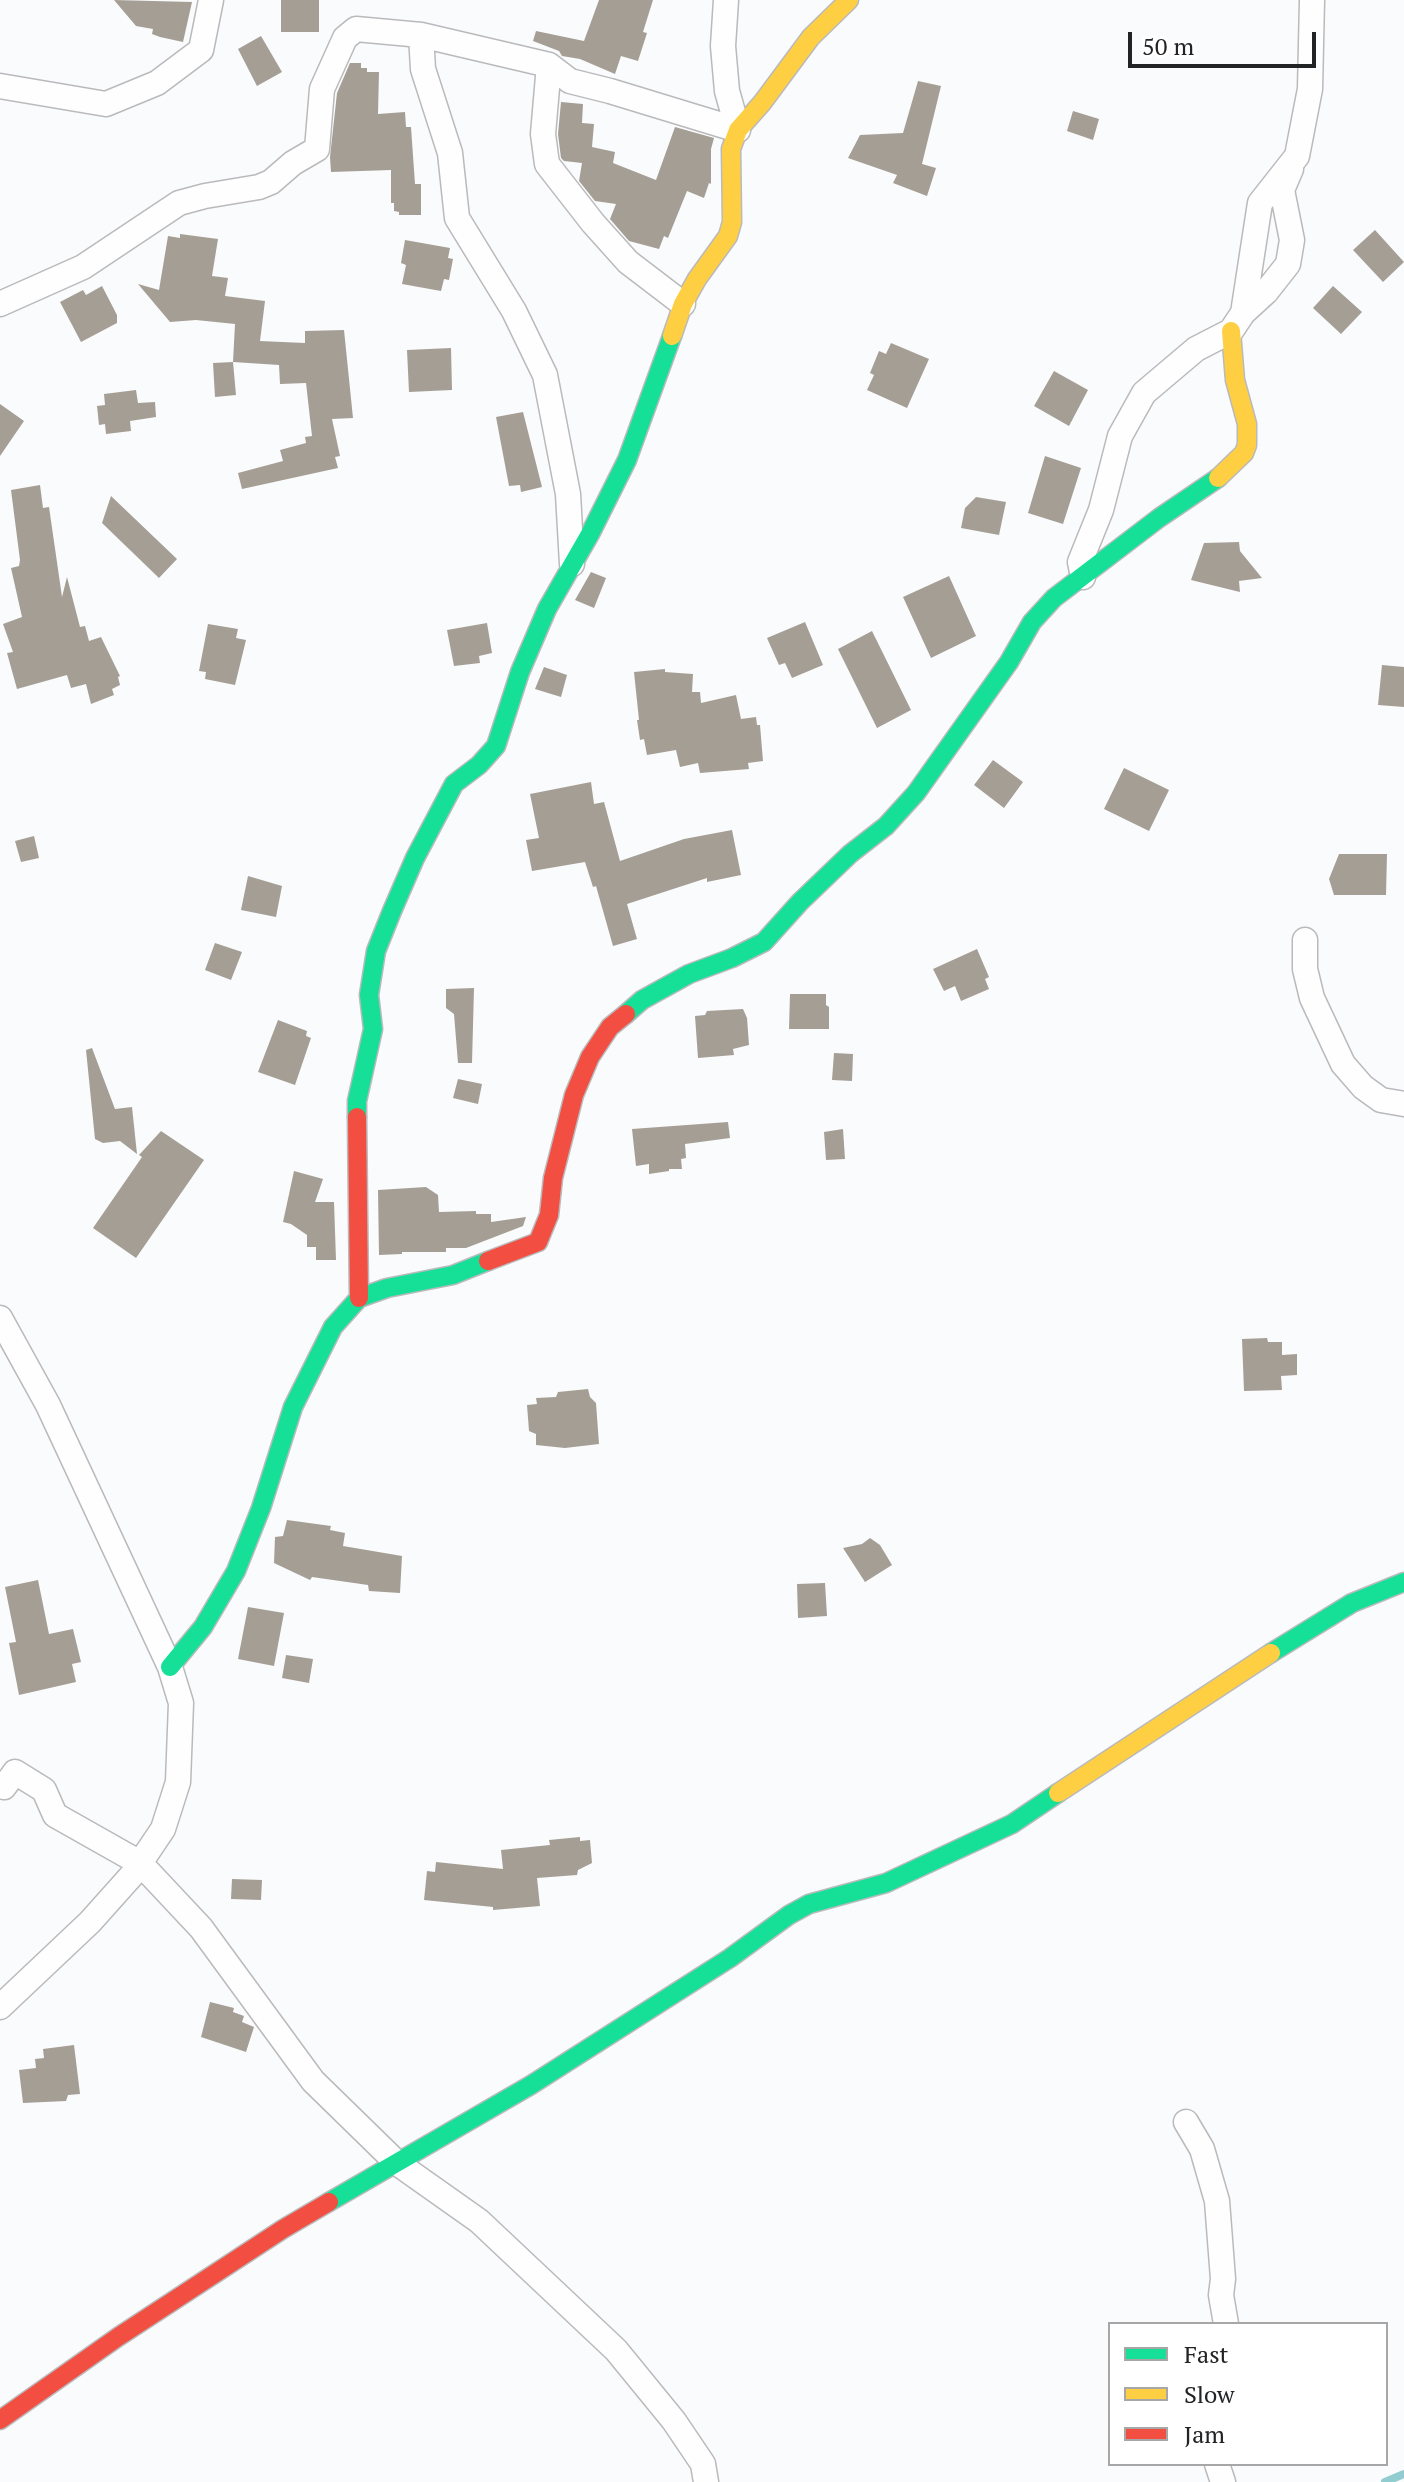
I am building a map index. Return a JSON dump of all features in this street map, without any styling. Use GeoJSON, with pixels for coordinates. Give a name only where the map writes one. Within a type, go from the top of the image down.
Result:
{"type":"FeatureCollection","features":[{"type":"Feature","properties":{"kind":"street"},"geometry":{"type":"LineString","coordinates":[[0,86],[106,104],[157,83],[201,50],[211,0]]}},
{"type":"Feature","properties":{"kind":"street"},"geometry":{"type":"LineString","coordinates":[[726,0],[723,46],[727,91],[738,130]]}},
{"type":"Feature","properties":{"kind":"street"},"geometry":{"type":"LineString","coordinates":[[359,1298],[357,1101],[373,1029],[369,995],[376,951],[415,858],[454,784],[479,765],[496,746],[520,672],[547,609],[627,460],[683,304],[728,236],[732,222],[731,149],[738,130],[811,37],[849,0]]}},
{"type":"Feature","properties":{"kind":"street"},"geometry":{"type":"LineString","coordinates":[[1083,577],[1080,562],[1101,510],[1120,436],[1144,393],[1196,349],[1237,322],[1288,264],[1292,240],[1282,190],[1297,156],[1310,89],[1312,0]]}},
{"type":"Feature","properties":{"kind":"street"},"geometry":{"type":"LineString","coordinates":[[0,304],[83,267],[179,203],[259,187],[317,149],[322,89],[345,38],[356,29],[421,35],[549,65],[570,81],[738,130]]}},
{"type":"Feature","properties":{"kind":"street"},"geometry":{"type":"LineString","coordinates":[[421,35],[423,69],[450,153],[457,218],[514,311],[545,375],[568,494],[572,564]]}},
{"type":"Feature","properties":{"kind":"street"},"geometry":{"type":"LineString","coordinates":[[549,65],[543,134],[547,164],[628,262],[683,304]]}},
{"type":"Feature","properties":{"kind":"street"},"geometry":{"type":"LineString","coordinates":[[170,1667],[203,1627],[236,1571],[261,1508],[293,1407],[333,1327],[359,1298],[387,1288],[453,1275],[538,1242],[549,1215],[556,1162],[574,1095],[590,1057],[610,1027],[654,993],[689,974],[764,942],[800,902],[850,854],[886,826],[916,793],[1009,662],[1032,622],[1054,598],[1159,518],[1227,472],[1244,453],[1247,424],[1235,380],[1237,322],[1260,203],[1297,156]]}},
{"type":"Feature","properties":{"kind":"street"},"geometry":{"type":"LineString","coordinates":[[1305,940],[1305,969],[1312,998],[1343,1064],[1363,1087],[1381,1100],[1404,1104]]}},
{"type":"Feature","properties":{"kind":"street"},"geometry":{"type":"LineString","coordinates":[[0,1318],[48,1405],[170,1667],[181,1703],[178,1782],[163,1829],[140,1863],[90,1922],[0,2007]]}},
{"type":"Feature","properties":{"kind":"street"},"geometry":{"type":"LineString","coordinates":[[0,2420],[118,2337],[283,2229],[531,2085],[677,1994],[789,1915],[809,1904],[886,1883],[1012,1824],[1352,1603],[1404,1582]]}},
{"type":"Feature","properties":{"kind":"street"},"geometry":{"type":"LineString","coordinates":[[0,1786],[4,1787],[15,1772],[44,1790],[55,1815],[140,1863],[201,1928],[313,2081],[397,2163],[479,2221],[616,2350],[674,2421],[703,2464],[706,2482]]}},
{"type":"Feature","properties":{"kind":"street"},"geometry":{"type":"LineString","coordinates":[[1186,2122],[1202,2149],[1217,2201],[1223,2279],[1221,2295],[1226,2322]]}},
{"type":"Feature","properties":{"kind":"building"},"geometry":{"type":"Polygon","coordinates":[[[114,0],[192,2],[183,42],[160,37],[152,34],[153,29],[136,26],[114,0]]]}},
{"type":"Feature","properties":{"kind":"building"},"geometry":{"type":"Polygon","coordinates":[[[281,0],[319,0],[319,32],[281,32],[281,0]]]}},
{"type":"Feature","properties":{"kind":"building"},"geometry":{"type":"Polygon","coordinates":[[[599,0],[653,0],[638,61],[621,56],[615,74],[580,59],[562,56],[559,51],[533,41],[536,31],[584,41],[599,0]]]}},
{"type":"Feature","properties":{"kind":"building"},"geometry":{"type":"Polygon","coordinates":[[[261,36],[282,72],[257,86],[238,49],[261,36]]]}},
{"type":"Feature","properties":{"kind":"building"},"geometry":{"type":"Polygon","coordinates":[[[350,63],[361,63],[361,68],[367,68],[367,72],[379,72],[378,114],[405,112],[406,127],[411,127],[415,184],[421,184],[421,215],[399,215],[394,211],[394,203],[391,203],[391,170],[331,172],[337,93],[350,63]]]}},
{"type":"Feature","properties":{"kind":"building"},"geometry":{"type":"Polygon","coordinates":[[[918,81],[941,86],[922,164],[936,168],[927,196],[893,183],[897,175],[848,158],[860,135],[903,133],[918,81]]]}},
{"type":"Feature","properties":{"kind":"building"},"geometry":{"type":"Polygon","coordinates":[[[561,102],[583,104],[582,123],[594,124],[592,147],[615,152],[613,163],[656,180],[675,127],[714,138],[711,184],[704,198],[687,191],[668,238],[664,236],[659,249],[629,241],[610,219],[616,204],[595,201],[579,181],[582,163],[561,158],[558,134],[561,102]]]}},
{"type":"Feature","properties":{"kind":"building"},"geometry":{"type":"Polygon","coordinates":[[[1073,111],[1099,119],[1093,140],[1067,131],[1073,111]]]}},
{"type":"Feature","properties":{"kind":"building"},"geometry":{"type":"Polygon","coordinates":[[[1375,230],[1404,262],[1383,282],[1353,250],[1375,230]]]}},
{"type":"Feature","properties":{"kind":"building"},"geometry":{"type":"Polygon","coordinates":[[[180,234],[218,239],[212,276],[228,278],[225,296],[265,301],[260,341],[305,343],[305,331],[344,330],[353,418],[332,419],[340,456],[335,457],[338,468],[242,489],[238,473],[283,461],[280,450],[306,443],[305,437],[312,436],[306,383],[280,384],[279,365],[233,362],[235,324],[196,320],[170,322],[138,284],[159,290],[168,236],[180,238],[180,234]]]}},
{"type":"Feature","properties":{"kind":"building"},"geometry":{"type":"Polygon","coordinates":[[[405,240],[450,248],[448,258],[453,259],[449,280],[444,279],[441,291],[402,284],[406,265],[401,263],[405,240]]]}},
{"type":"Feature","properties":{"kind":"building"},"geometry":{"type":"Polygon","coordinates":[[[102,286],[117,315],[117,323],[81,342],[60,302],[83,290],[86,295],[102,286]]]}},
{"type":"Feature","properties":{"kind":"building"},"geometry":{"type":"Polygon","coordinates":[[[1333,286],[1362,312],[1341,334],[1313,308],[1333,286]]]}},
{"type":"Feature","properties":{"kind":"building"},"geometry":{"type":"Polygon","coordinates":[[[891,343],[929,359],[907,408],[867,390],[879,351],[886,354],[891,343]]]}},
{"type":"Feature","properties":{"kind":"building"},"geometry":{"type":"Polygon","coordinates":[[[451,348],[452,390],[409,392],[407,350],[451,348]]]}},
{"type":"Feature","properties":{"kind":"building"},"geometry":{"type":"Polygon","coordinates":[[[233,362],[236,395],[215,397],[213,363],[233,362]]]}},
{"type":"Feature","properties":{"kind":"building"},"geometry":{"type":"Polygon","coordinates":[[[1054,371],[1088,390],[1069,426],[1034,406],[1054,371]]]}},
{"type":"Feature","properties":{"kind":"building"},"geometry":{"type":"Polygon","coordinates":[[[136,390],[138,403],[155,402],[156,417],[130,421],[131,431],[106,434],[105,424],[99,425],[97,406],[105,405],[104,394],[136,390]]]}},
{"type":"Feature","properties":{"kind":"building"},"geometry":{"type":"Polygon","coordinates":[[[0,404],[24,421],[0,456],[0,404]]]}},
{"type":"Feature","properties":{"kind":"building"},"geometry":{"type":"Polygon","coordinates":[[[523,412],[542,487],[521,492],[520,485],[509,486],[496,417],[523,412]]]}},
{"type":"Feature","properties":{"kind":"building"},"geometry":{"type":"Polygon","coordinates":[[[1045,456],[1081,468],[1063,524],[1028,513],[1045,456]]]}},
{"type":"Feature","properties":{"kind":"building"},"geometry":{"type":"Polygon","coordinates":[[[40,485],[43,508],[49,507],[62,597],[67,577],[80,627],[85,626],[89,641],[101,637],[120,676],[120,685],[112,689],[114,695],[91,704],[86,684],[71,688],[67,675],[17,689],[7,653],[13,652],[3,624],[22,617],[11,568],[19,566],[20,560],[11,490],[40,485]]]}},
{"type":"Feature","properties":{"kind":"building"},"geometry":{"type":"Polygon","coordinates":[[[111,496],[177,559],[159,578],[102,523],[111,496]]]}},
{"type":"Feature","properties":{"kind":"building"},"geometry":{"type":"Polygon","coordinates":[[[976,497],[1006,502],[999,535],[961,528],[965,508],[976,497]]]}},
{"type":"Feature","properties":{"kind":"building"},"geometry":{"type":"Polygon","coordinates":[[[1239,542],[1240,551],[1262,578],[1239,581],[1240,592],[1191,580],[1204,543],[1239,542]]]}},
{"type":"Feature","properties":{"kind":"building"},"geometry":{"type":"Polygon","coordinates":[[[591,572],[606,578],[594,608],[575,600],[591,572]]]}},
{"type":"Feature","properties":{"kind":"building"},"geometry":{"type":"Polygon","coordinates":[[[949,576],[976,636],[931,658],[903,597],[949,576]]]}},
{"type":"Feature","properties":{"kind":"building"},"geometry":{"type":"Polygon","coordinates":[[[805,622],[823,665],[792,678],[785,663],[779,665],[767,638],[805,622]]]}},
{"type":"Feature","properties":{"kind":"building"},"geometry":{"type":"Polygon","coordinates":[[[487,623],[492,653],[479,656],[480,663],[454,666],[447,630],[487,623]]]}},
{"type":"Feature","properties":{"kind":"building"},"geometry":{"type":"Polygon","coordinates":[[[208,624],[238,629],[236,638],[246,640],[235,685],[205,679],[206,672],[199,671],[208,624]]]}},
{"type":"Feature","properties":{"kind":"building"},"geometry":{"type":"Polygon","coordinates":[[[872,631],[911,710],[877,728],[838,649],[872,631]]]}},
{"type":"Feature","properties":{"kind":"building"},"geometry":{"type":"Polygon","coordinates":[[[1382,665],[1404,667],[1404,707],[1378,705],[1382,665]]]}},
{"type":"Feature","properties":{"kind":"building"},"geometry":{"type":"Polygon","coordinates":[[[544,667],[567,675],[561,697],[535,689],[544,667]]]}},
{"type":"Feature","properties":{"kind":"building"},"geometry":{"type":"Polygon","coordinates":[[[665,669],[665,672],[693,674],[692,692],[700,692],[701,703],[736,695],[741,719],[756,717],[757,725],[760,725],[763,761],[748,763],[749,769],[700,773],[698,763],[680,767],[676,750],[647,755],[644,739],[640,740],[634,672],[665,669]]]}},
{"type":"Feature","properties":{"kind":"building"},"geometry":{"type":"Polygon","coordinates":[[[993,760],[1023,782],[1004,808],[974,785],[993,760]]]}},
{"type":"Feature","properties":{"kind":"building"},"geometry":{"type":"Polygon","coordinates":[[[1124,768],[1169,790],[1149,831],[1104,809],[1124,768]]]}},
{"type":"Feature","properties":{"kind":"building"},"geometry":{"type":"Polygon","coordinates":[[[591,782],[594,804],[604,802],[620,861],[684,839],[732,830],[741,875],[707,882],[707,878],[627,904],[637,939],[613,946],[596,886],[593,887],[585,862],[532,871],[526,840],[539,838],[530,794],[591,782]]]}},
{"type":"Feature","properties":{"kind":"building"},"geometry":{"type":"Polygon","coordinates":[[[34,836],[39,858],[21,862],[15,841],[34,836]]]}},
{"type":"Feature","properties":{"kind":"building"},"geometry":{"type":"Polygon","coordinates":[[[1339,854],[1387,854],[1386,895],[1334,895],[1329,879],[1339,854]]]}},
{"type":"Feature","properties":{"kind":"building"},"geometry":{"type":"Polygon","coordinates":[[[248,876],[282,886],[276,917],[241,910],[248,876]]]}},
{"type":"Feature","properties":{"kind":"building"},"geometry":{"type":"Polygon","coordinates":[[[215,943],[242,952],[231,980],[205,970],[215,943]]]}},
{"type":"Feature","properties":{"kind":"building"},"geometry":{"type":"Polygon","coordinates":[[[977,949],[989,977],[985,979],[989,989],[961,1001],[955,986],[944,991],[933,969],[977,949]]]}},
{"type":"Feature","properties":{"kind":"building"},"geometry":{"type":"Polygon","coordinates":[[[474,988],[472,1063],[458,1063],[454,1014],[446,1008],[446,989],[474,988]]]}},
{"type":"Feature","properties":{"kind":"building"},"geometry":{"type":"Polygon","coordinates":[[[790,994],[826,994],[829,1029],[789,1029],[790,994]]]}},
{"type":"Feature","properties":{"kind":"building"},"geometry":{"type":"Polygon","coordinates":[[[743,1009],[747,1018],[749,1045],[733,1049],[734,1055],[698,1058],[695,1016],[705,1015],[707,1011],[743,1009]]]}},
{"type":"Feature","properties":{"kind":"building"},"geometry":{"type":"Polygon","coordinates":[[[278,1020],[307,1031],[306,1036],[311,1038],[295,1085],[258,1072],[278,1020]]]}},
{"type":"Feature","properties":{"kind":"building"},"geometry":{"type":"Polygon","coordinates":[[[92,1048],[115,1109],[132,1107],[137,1154],[120,1141],[103,1143],[95,1139],[86,1050],[92,1048]]]}},
{"type":"Feature","properties":{"kind":"building"},"geometry":{"type":"Polygon","coordinates":[[[834,1053],[853,1054],[852,1081],[832,1080],[834,1053]]]}},
{"type":"Feature","properties":{"kind":"building"},"geometry":{"type":"Polygon","coordinates":[[[458,1079],[482,1084],[478,1104],[453,1098],[458,1079]]]}},
{"type":"Feature","properties":{"kind":"building"},"geometry":{"type":"Polygon","coordinates":[[[728,1122],[730,1138],[685,1144],[686,1158],[681,1159],[682,1169],[649,1174],[649,1164],[636,1166],[632,1129],[728,1122]]]}},
{"type":"Feature","properties":{"kind":"building"},"geometry":{"type":"Polygon","coordinates":[[[843,1129],[845,1159],[826,1160],[824,1132],[843,1129]]]}},
{"type":"Feature","properties":{"kind":"building"},"geometry":{"type":"Polygon","coordinates":[[[161,1131],[204,1160],[136,1258],[93,1228],[142,1157],[139,1155],[161,1131]]]}},
{"type":"Feature","properties":{"kind":"building"},"geometry":{"type":"Polygon","coordinates":[[[294,1171],[323,1179],[315,1202],[334,1202],[336,1260],[316,1260],[316,1247],[307,1247],[307,1235],[283,1222],[294,1171]]]}},
{"type":"Feature","properties":{"kind":"building"},"geometry":{"type":"Polygon","coordinates":[[[426,1187],[438,1195],[439,1212],[476,1211],[476,1214],[491,1214],[491,1222],[526,1217],[523,1226],[466,1248],[379,1255],[378,1190],[426,1187]]]}},
{"type":"Feature","properties":{"kind":"building"},"geometry":{"type":"Polygon","coordinates":[[[1267,1338],[1268,1342],[1282,1342],[1282,1355],[1297,1354],[1297,1375],[1281,1376],[1282,1390],[1244,1391],[1242,1339],[1267,1338]]]}},
{"type":"Feature","properties":{"kind":"building"},"geometry":{"type":"Polygon","coordinates":[[[588,1389],[596,1403],[599,1444],[565,1448],[536,1445],[536,1434],[529,1431],[527,1405],[537,1404],[536,1398],[556,1397],[558,1392],[588,1389]]]}},
{"type":"Feature","properties":{"kind":"building"},"geometry":{"type":"Polygon","coordinates":[[[287,1520],[331,1526],[330,1530],[345,1533],[343,1546],[402,1556],[400,1593],[369,1591],[368,1585],[312,1577],[310,1580],[274,1563],[275,1537],[283,1536],[287,1520]]]}},
{"type":"Feature","properties":{"kind":"building"},"geometry":{"type":"Polygon","coordinates":[[[870,1538],[880,1545],[892,1565],[865,1582],[843,1548],[862,1544],[870,1538]]]}},
{"type":"Feature","properties":{"kind":"building"},"geometry":{"type":"Polygon","coordinates":[[[38,1580],[49,1634],[73,1629],[81,1662],[72,1664],[76,1682],[19,1695],[9,1643],[16,1642],[5,1587],[38,1580]]]}},
{"type":"Feature","properties":{"kind":"building"},"geometry":{"type":"Polygon","coordinates":[[[825,1583],[827,1616],[798,1618],[797,1584],[825,1583]]]}},
{"type":"Feature","properties":{"kind":"building"},"geometry":{"type":"Polygon","coordinates":[[[248,1607],[284,1613],[274,1666],[238,1659],[248,1607]]]}},
{"type":"Feature","properties":{"kind":"building"},"geometry":{"type":"Polygon","coordinates":[[[286,1655],[313,1659],[309,1683],[282,1678],[286,1655]]]}},
{"type":"Feature","properties":{"kind":"building"},"geometry":{"type":"Polygon","coordinates":[[[580,1837],[580,1841],[590,1840],[592,1863],[578,1870],[577,1875],[537,1878],[540,1906],[493,1910],[493,1907],[424,1900],[427,1871],[435,1872],[436,1862],[503,1869],[501,1850],[550,1845],[549,1840],[580,1837]]]}},
{"type":"Feature","properties":{"kind":"building"},"geometry":{"type":"Polygon","coordinates":[[[232,1879],[262,1880],[261,1900],[231,1899],[232,1879]]]}},
{"type":"Feature","properties":{"kind":"building"},"geometry":{"type":"Polygon","coordinates":[[[210,2002],[234,2008],[233,2012],[244,2016],[242,2022],[254,2027],[246,2052],[201,2037],[210,2002]]]}},
{"type":"Feature","properties":{"kind":"building"},"geometry":{"type":"Polygon","coordinates":[[[74,2045],[80,2094],[68,2095],[66,2101],[23,2103],[19,2070],[36,2068],[35,2059],[44,2058],[43,2049],[74,2045]]]}},
{"type":"Feature","properties":{"kind":"waterway"},"geometry":{"type":"LineString","coordinates":[[1385,2482],[1404,2474]]}},
{"type":"Feature","properties":{"kind":"traffic: fast"},"geometry":{"type":"LineString","coordinates":[[357,1117],[357,1101],[373,1029],[369,995],[376,951],[392,911],[415,858],[454,784],[479,765],[496,746],[520,672],[547,609],[590,534],[627,460],[672,336]]}},
{"type":"Feature","properties":{"kind":"traffic: fast"},"geometry":{"type":"LineString","coordinates":[[626,1014],[642,1000],[689,974],[764,942],[800,902],[850,854],[886,826],[916,793],[1009,662],[1032,622],[1054,598],[1159,518],[1218,478]]}},
{"type":"Feature","properties":{"kind":"traffic: fast"},"geometry":{"type":"LineString","coordinates":[[170,1667],[203,1627],[236,1571],[261,1508],[293,1407],[333,1327],[359,1298],[387,1288],[453,1275],[488,1261]]}},
{"type":"Feature","properties":{"kind":"traffic: fast"},"geometry":{"type":"LineString","coordinates":[[1271,1653],[1352,1603],[1404,1582]]}},
{"type":"Feature","properties":{"kind":"traffic: fast"},"geometry":{"type":"LineString","coordinates":[[329,2202],[531,2085],[730,1958],[789,1915],[809,1904],[886,1883],[1012,1824],[1058,1793]]}},
{"type":"Feature","properties":{"kind":"traffic: slow"},"geometry":{"type":"LineString","coordinates":[[672,336],[683,304],[728,236],[732,222],[731,149],[738,130],[811,37],[849,0]]}},
{"type":"Feature","properties":{"kind":"traffic: slow"},"geometry":{"type":"LineString","coordinates":[[1218,478],[1244,453],[1247,445],[1247,424],[1235,380],[1231,331]]}},
{"type":"Feature","properties":{"kind":"traffic: slow"},"geometry":{"type":"LineString","coordinates":[[1058,1793],[1271,1653]]}},
{"type":"Feature","properties":{"kind":"traffic: jam"},"geometry":{"type":"LineString","coordinates":[[488,1261],[538,1242],[549,1215],[553,1178],[574,1095],[590,1057],[610,1027],[626,1014]]}},
{"type":"Feature","properties":{"kind":"traffic: jam"},"geometry":{"type":"LineString","coordinates":[[357,1117],[359,1298]]}},
{"type":"Feature","properties":{"kind":"traffic: jam"},"geometry":{"type":"LineString","coordinates":[[0,2420],[118,2337],[329,2202]]}}]}
